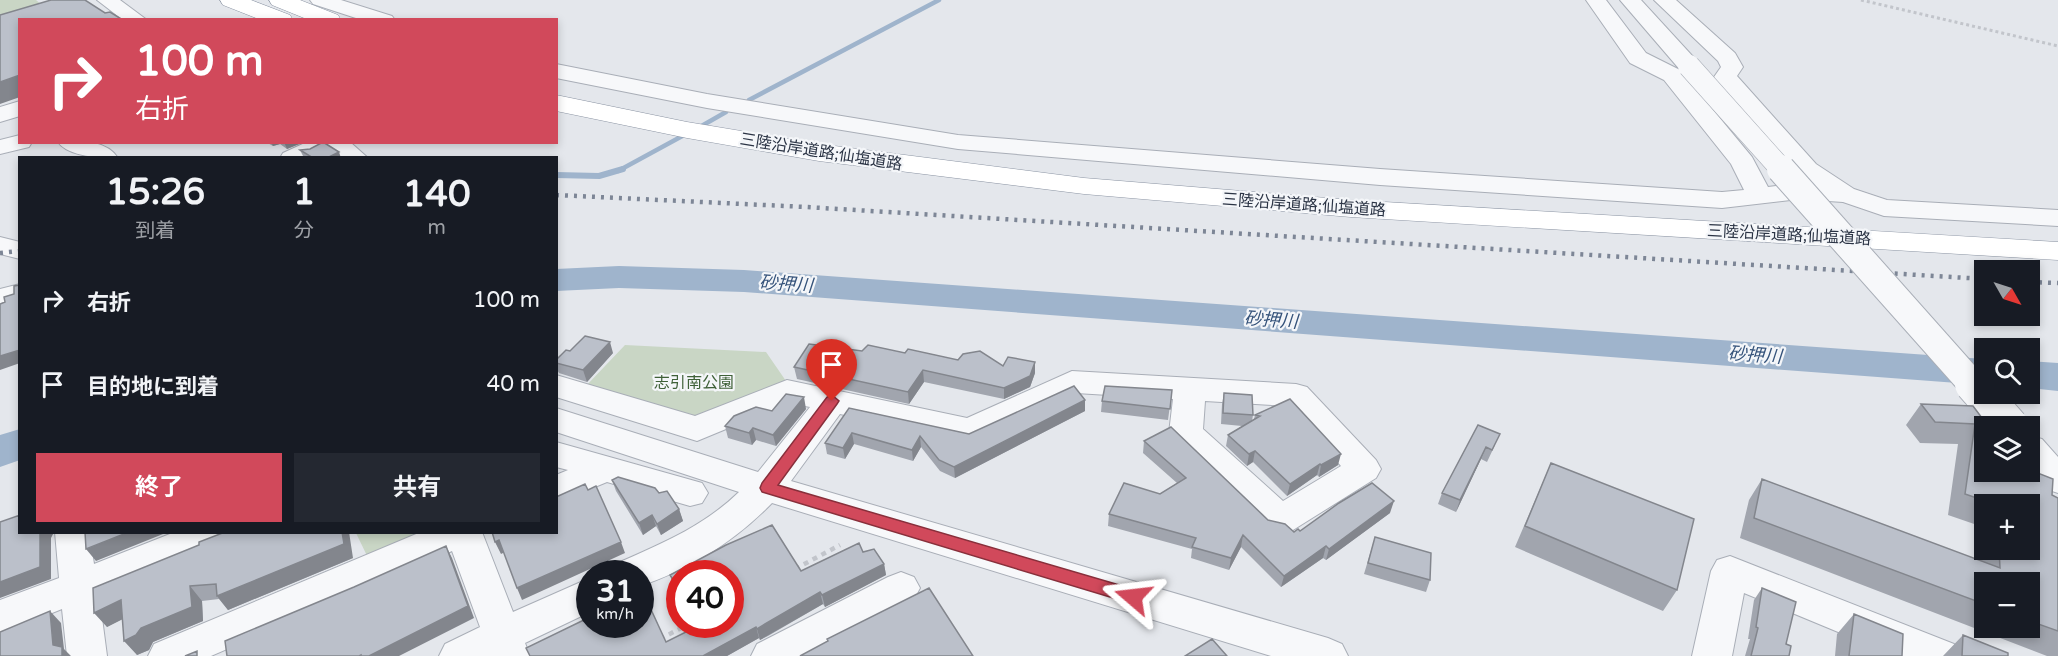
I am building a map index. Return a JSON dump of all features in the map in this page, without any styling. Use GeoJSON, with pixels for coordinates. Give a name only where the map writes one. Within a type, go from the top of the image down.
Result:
{"type":"FeatureCollection","features":[{"type":"Feature","properties":{"kind":"highway"},"geometry":{"type":"LineString","coordinates":[[231,0],[277,18]]}},
{"type":"Feature","properties":{"kind":"highway"},"geometry":{"type":"LineString","coordinates":[[280,0],[325,18]]}},
{"type":"Feature","properties":{"kind":"highway","name":"三陸沿岸道路;仙塩道路"},"geometry":{"type":"LineString","coordinates":[[558,87],[733,123],[837,140],[1124,173],[1447,200],[2058,232]]}},
{"type":"Feature","properties":{"kind":"highway","name":"三陸沿岸道路;仙塩道路"},"geometry":{"type":"LineString","coordinates":[[558,103],[673,127],[826,154],[939,171],[1097,188],[1442,214],[2058,251]]}},
{"type":"Feature","properties":{"kind":"street"},"geometry":{"type":"LineString","coordinates":[[107,0],[134,18]]}},
{"type":"Feature","properties":{"kind":"street"},"geometry":{"type":"LineString","coordinates":[[320,0],[379,18]]}},
{"type":"Feature","properties":{"kind":"street"},"geometry":{"type":"LineString","coordinates":[[1596,0],[1638,58],[1672,75],[1743,162],[1759,195]]}},
{"type":"Feature","properties":{"kind":"street"},"geometry":{"type":"LineString","coordinates":[[1630,0],[2001,416]]}},
{"type":"Feature","properties":{"kind":"street"},"geometry":{"type":"LineString","coordinates":[[1664,0],[1727,58],[1732,68],[1725,77],[1807,168],[1846,195]]}},
{"type":"Feature","properties":{"kind":"street"},"geometry":{"type":"LineString","coordinates":[[558,71],[719,103],[958,142],[1380,177],[1722,200],[1799,191],[1846,195],[1884,208],[2058,218]]}},
{"type":"Feature","properties":{"kind":"street"},"geometry":{"type":"LineString","coordinates":[[0,115],[18,109]]}},
{"type":"Feature","properties":{"kind":"street"},"geometry":{"type":"LineString","coordinates":[[0,147],[18,142]]}},
{"type":"Feature","properties":{"kind":"street"},"geometry":{"type":"LineString","coordinates":[[78,144],[102,156]]}},
{"type":"Feature","properties":{"kind":"street"},"geometry":{"type":"LineString","coordinates":[[296,156],[324,144]]}},
{"type":"Feature","properties":{"kind":"street"},"geometry":{"type":"LineString","coordinates":[[336,144],[353,156]]}},
{"type":"Feature","properties":{"kind":"street"},"geometry":{"type":"LineString","coordinates":[[0,245],[18,250]]}},
{"type":"Feature","properties":{"kind":"street"},"geometry":{"type":"LineString","coordinates":[[0,299],[18,294]]}},
{"type":"Feature","properties":{"kind":"street"},"geometry":{"type":"LineString","coordinates":[[558,387],[697,429],[787,391],[969,431],[1072,382],[1190,388],[1296,395],[1364,469],[1280,520],[1186,433],[1190,388]]}},
{"type":"Feature","properties":{"kind":"street"},"geometry":{"type":"LineString","coordinates":[[654,563],[706,538],[734,519],[768,488],[832,401]]}},
{"type":"Feature","properties":{"kind":"street"},"geometry":{"type":"LineString","coordinates":[[558,421],[768,488],[1328,656]]}},
{"type":"Feature","properties":{"kind":"street"},"geometry":{"type":"LineString","coordinates":[[558,455],[690,493]]}},
{"type":"Feature","properties":{"kind":"street"},"geometry":{"type":"LineString","coordinates":[[2040,459],[2058,480]]}},
{"type":"Feature","properties":{"kind":"street"},"geometry":{"type":"LineString","coordinates":[[558,489],[606,468]]}},
{"type":"Feature","properties":{"kind":"street"},"geometry":{"type":"LineString","coordinates":[[72,534],[76,587],[87,656]]}},
{"type":"Feature","properties":{"kind":"street"},"geometry":{"type":"LineString","coordinates":[[0,617],[211,534]]}},
{"type":"Feature","properties":{"kind":"street"},"geometry":{"type":"LineString","coordinates":[[168,656],[454,534]]}},
{"type":"Feature","properties":{"kind":"street"},"geometry":{"type":"LineString","coordinates":[[465,534],[506,645]]}},
{"type":"Feature","properties":{"kind":"street"},"geometry":{"type":"LineString","coordinates":[[1713,656],[1730,571],[1940,656]]}},
{"type":"Feature","properties":{"kind":"street"},"geometry":{"type":"LineString","coordinates":[[771,656],[900,588]]}},
{"type":"Feature","properties":{"kind":"street"},"geometry":{"type":"LineString","coordinates":[[459,656],[506,645],[576,602]]}},
{"type":"Feature","properties":{"kind":"path"},"geometry":{"type":"LineString","coordinates":[[1862,0],[2058,46]]}},
{"type":"Feature","properties":{"kind":"path"},"geometry":{"type":"LineString","coordinates":[[790,571],[840,545]]}},
{"type":"Feature","properties":{"kind":"path"},"geometry":{"type":"LineString","coordinates":[[658,640],[666,636]]}},
{"type":"Feature","properties":{"kind":"green space"},"geometry":{"type":"Polygon","coordinates":[[[0,0],[36,0],[42,5],[0,18],[0,0]]]}},
{"type":"Feature","properties":{"kind":"green space","name":"志引南公園"},"geometry":{"type":"Polygon","coordinates":[[[625,345],[766,352],[786,381],[696,420],[585,387],[625,345]]]}},
{"type":"Feature","properties":{"kind":"green space"},"geometry":{"type":"Polygon","coordinates":[[[356,534],[435,534],[370,562],[356,534]]]}},
{"type":"Feature","properties":{"kind":"building"},"geometry":{"type":"Polygon","coordinates":[[[51,0],[85,0],[105,13],[110,12],[120,18],[18,18],[18,76],[0,82],[0,15],[51,0]]]}},
{"type":"Feature","properties":{"kind":"building"},"geometry":{"type":"Polygon","coordinates":[[[319,144],[326,144],[339,152],[331,156],[310,156],[300,150],[310,149],[319,144]]]}},
{"type":"Feature","properties":{"kind":"building"},"geometry":{"type":"Polygon","coordinates":[[[18,285],[18,351],[0,356],[0,304],[5,302],[4,297],[14,294],[14,286],[18,285]]]}},
{"type":"Feature","properties":{"kind":"building"},"geometry":{"type":"Polygon","coordinates":[[[585,336],[610,342],[583,370],[558,364],[558,358],[566,350],[570,351],[585,336]]]}},
{"type":"Feature","properties":{"kind":"building"},"geometry":{"type":"Polygon","coordinates":[[[809,344],[862,351],[868,345],[905,353],[908,349],[958,360],[963,354],[980,351],[1003,366],[1008,357],[1035,362],[1030,376],[1004,388],[923,370],[908,392],[794,367],[809,344]]]}},
{"type":"Feature","properties":{"kind":"building"},"geometry":{"type":"Polygon","coordinates":[[[1074,386],[1085,400],[954,467],[939,460],[920,436],[912,450],[852,433],[843,448],[825,443],[849,408],[969,434],[1074,386]]]}},
{"type":"Feature","properties":{"kind":"building"},"geometry":{"type":"Polygon","coordinates":[[[1105,386],[1172,390],[1170,409],[1102,401],[1105,386]]]}},
{"type":"Feature","properties":{"kind":"building"},"geometry":{"type":"Polygon","coordinates":[[[1224,393],[1252,395],[1253,415],[1223,413],[1224,393]]]}},
{"type":"Feature","properties":{"kind":"building"},"geometry":{"type":"Polygon","coordinates":[[[786,394],[804,397],[773,435],[753,428],[749,433],[725,426],[734,416],[756,407],[772,411],[786,394]]]}},
{"type":"Feature","properties":{"kind":"building"},"geometry":{"type":"Polygon","coordinates":[[[1290,399],[1341,454],[1320,464],[1290,484],[1255,451],[1249,454],[1228,435],[1260,416],[1255,415],[1290,399]]]}},
{"type":"Feature","properties":{"kind":"building"},"geometry":{"type":"Polygon","coordinates":[[[1921,404],[1973,406],[1980,416],[1974,416],[1974,424],[1935,422],[1921,404]]]}},
{"type":"Feature","properties":{"kind":"building"},"geometry":{"type":"Polygon","coordinates":[[[1478,425],[1500,434],[1492,450],[1486,447],[1460,500],[1442,493],[1478,425]]]}},
{"type":"Feature","properties":{"kind":"building"},"geometry":{"type":"Polygon","coordinates":[[[1171,427],[1268,520],[1285,524],[1294,532],[1298,529],[1300,531],[1372,483],[1394,501],[1329,549],[1326,546],[1284,576],[1243,535],[1231,558],[1192,547],[1196,538],[1109,514],[1124,483],[1160,494],[1186,478],[1144,441],[1171,427]]]}},
{"type":"Feature","properties":{"kind":"building"},"geometry":{"type":"Polygon","coordinates":[[[1974,431],[1974,482],[2040,482],[2040,474],[2053,479],[2052,495],[2058,498],[2058,631],[2040,625],[2040,572],[1974,572],[1974,600],[1754,518],[1762,479],[2000,568],[2000,560],[2040,560],[2040,494],[1974,494],[1974,497],[1965,494],[1974,431]]]}},
{"type":"Feature","properties":{"kind":"building"},"geometry":{"type":"Polygon","coordinates":[[[1551,463],[1694,519],[1677,590],[1525,526],[1551,463]]]}},
{"type":"Feature","properties":{"kind":"building"},"geometry":{"type":"Polygon","coordinates":[[[618,477],[655,488],[659,493],[667,491],[679,509],[657,524],[652,515],[639,523],[612,480],[618,477]]]}},
{"type":"Feature","properties":{"kind":"building"},"geometry":{"type":"Polygon","coordinates":[[[585,484],[588,490],[596,486],[621,542],[517,588],[499,540],[495,542],[493,534],[558,534],[558,496],[585,484]]]}},
{"type":"Feature","properties":{"kind":"building"},"geometry":{"type":"Polygon","coordinates":[[[18,516],[18,534],[40,534],[40,567],[0,582],[0,522],[18,516]]]}},
{"type":"Feature","properties":{"kind":"building"},"geometry":{"type":"Polygon","coordinates":[[[772,525],[801,571],[859,543],[863,552],[874,549],[884,564],[822,595],[820,592],[757,629],[756,627],[744,634],[744,560],[698,560],[772,525]]]}},
{"type":"Feature","properties":{"kind":"building"},"geometry":{"type":"Polygon","coordinates":[[[85,534],[124,534],[86,549],[85,534]]]}},
{"type":"Feature","properties":{"kind":"building"},"geometry":{"type":"Polygon","coordinates":[[[220,534],[342,534],[344,544],[217,596],[216,584],[190,586],[192,607],[141,628],[136,635],[124,641],[121,600],[94,613],[93,588],[199,545],[199,542],[220,534]]]}},
{"type":"Feature","properties":{"kind":"building"},"geometry":{"type":"Polygon","coordinates":[[[1375,537],[1431,553],[1430,580],[1368,563],[1375,537]]]}},
{"type":"Feature","properties":{"kind":"building"},"geometry":{"type":"Polygon","coordinates":[[[446,546],[468,606],[369,656],[227,656],[225,641],[446,546]]]}},
{"type":"Feature","properties":{"kind":"building"},"geometry":{"type":"Polygon","coordinates":[[[929,588],[973,656],[800,656],[828,641],[827,639],[929,588]]]}},
{"type":"Feature","properties":{"kind":"building"},"geometry":{"type":"Polygon","coordinates":[[[1762,588],[1796,602],[1786,644],[1791,646],[1789,656],[1751,656],[1758,628],[1756,627],[1762,588]]]}},
{"type":"Feature","properties":{"kind":"building"},"geometry":{"type":"Polygon","coordinates":[[[50,611],[53,645],[62,647],[62,656],[0,656],[0,632],[50,611]]]}},
{"type":"Feature","properties":{"kind":"building"},"geometry":{"type":"Polygon","coordinates":[[[1854,614],[1903,634],[1902,656],[1849,656],[1854,614]]]}},
{"type":"Feature","properties":{"kind":"building"},"geometry":{"type":"Polygon","coordinates":[[[654,616],[666,642],[674,638],[736,638],[703,656],[530,656],[526,648],[576,624],[576,638],[654,638],[654,616]]]}},
{"type":"Feature","properties":{"kind":"building"},"geometry":{"type":"Polygon","coordinates":[[[1963,635],[2008,653],[2008,656],[1962,656],[1963,635]]]}},
{"type":"Feature","properties":{"kind":"building"},"geometry":{"type":"Polygon","coordinates":[[[1212,639],[1227,656],[1185,656],[1212,639]]]}},
{"type":"Feature","properties":{"kind":"building"},"geometry":{"type":"Polygon","coordinates":[[[197,651],[197,656],[185,656],[197,651]]]}},
{"type":"Feature","properties":{"kind":"waterway"},"geometry":{"type":"LineString","coordinates":[[749,100],[939,0]]}},
{"type":"Feature","properties":{"kind":"waterway"},"geometry":{"type":"LineString","coordinates":[[698,128],[726,112]]}},
{"type":"Feature","properties":{"kind":"waterway"},"geometry":{"type":"LineString","coordinates":[[620,170],[686,134]]}},
{"type":"Feature","properties":{"kind":"waterway"},"geometry":{"type":"LineString","coordinates":[[558,175],[599,176],[620,170]]}},
{"type":"Feature","properties":{"kind":"waterway","name":"砂押川"},"geometry":{"type":"LineString","coordinates":[[558,280],[619,277],[744,281],[1974,371]]}},
{"type":"Feature","properties":{"kind":"waterway","name":"砂押川"},"geometry":{"type":"LineString","coordinates":[[2040,376],[2058,377]]}},
{"type":"Feature","properties":{"kind":"waterway","name":"砂押川"},"geometry":{"type":"LineString","coordinates":[[0,451],[18,445]]}},
{"type":"Feature","properties":{"kind":"railway"},"geometry":{"type":"LineString","coordinates":[[558,195],[806,207],[1974,278]]}},
{"type":"Feature","properties":{"kind":"railway"},"geometry":{"type":"LineString","coordinates":[[0,253],[18,251]]}},
{"type":"Feature","properties":{"kind":"railway"},"geometry":{"type":"LineString","coordinates":[[2040,282],[2058,283]]}},
{"type":"Feature","properties":{"kind":"route"},"geometry":{"type":"LineString","coordinates":[[832,401],[768,488],[1133,597]]}}]}
